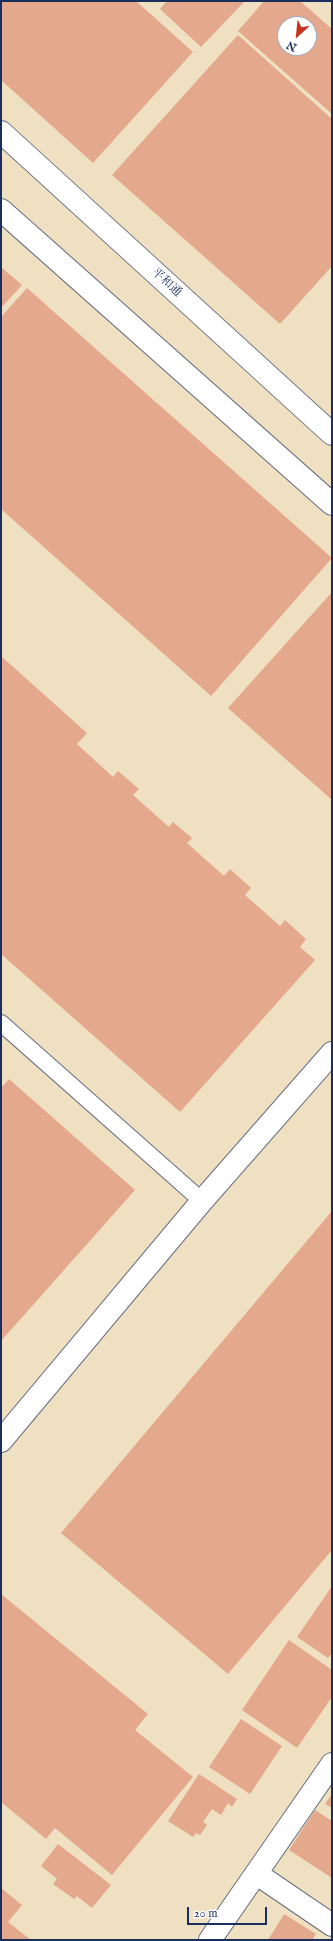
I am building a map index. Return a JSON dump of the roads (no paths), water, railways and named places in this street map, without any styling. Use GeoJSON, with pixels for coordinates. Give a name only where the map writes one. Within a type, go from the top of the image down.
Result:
{"type":"FeatureCollection","features":[{"type":"Feature","properties":{"kind":"street","name":"平和通"},"geometry":{"type":"LineString","coordinates":[[1,132],[332,434]]}},
{"type":"Feature","properties":{"kind":"street"},"geometry":{"type":"LineString","coordinates":[[1,210],[332,504]]}},
{"type":"Feature","properties":{"kind":"street"},"geometry":{"type":"LineString","coordinates":[[1,1441],[202,1201],[332,1053]]}},
{"type":"Feature","properties":{"kind":"street"},"geometry":{"type":"LineString","coordinates":[[210,1940],[332,1764]]}},
{"type":"Feature","properties":{"kind":"street"},"geometry":{"type":"LineString","coordinates":[[257,1874],[332,1925]]}},
{"type":"Feature","properties":{"kind":"lane"},"geometry":{"type":"LineString","coordinates":[[1,1023],[202,1201]]}}]}
